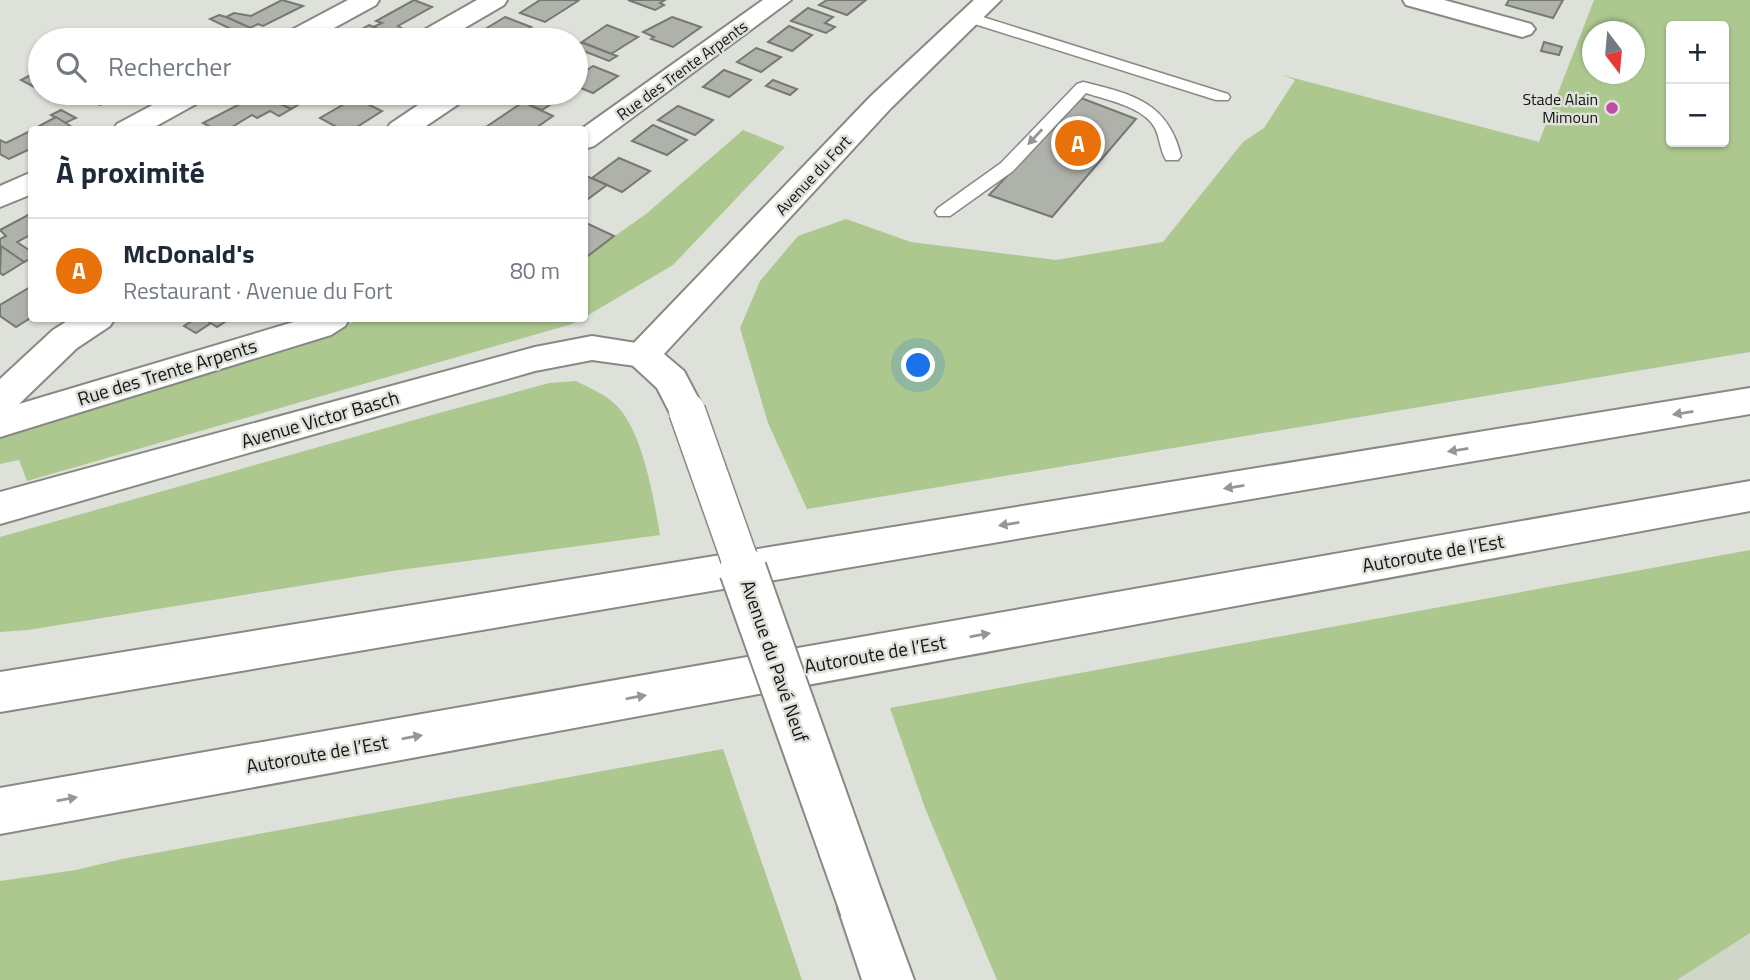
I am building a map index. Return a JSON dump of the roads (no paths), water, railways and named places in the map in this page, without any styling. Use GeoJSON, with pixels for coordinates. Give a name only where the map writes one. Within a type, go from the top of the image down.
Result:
{"type":"FeatureCollection","features":[{"type":"Feature","properties":{"kind":"main road"},"geometry":{"type":"LineString","coordinates":[[315,28],[367,0]]}},
{"type":"Feature","properties":{"kind":"main road"},"geometry":{"type":"LineString","coordinates":[[448,28],[495,0]]}},
{"type":"Feature","properties":{"kind":"main road","name":"Rue des Trente Arpents"},"geometry":{"type":"LineString","coordinates":[[588,137],[779,0]]}},
{"type":"Feature","properties":{"kind":"main road"},"geometry":{"type":"LineString","coordinates":[[1415,0],[1522,29]]}},
{"type":"Feature","properties":{"kind":"main road","name":"Avenue du Fort"},"geometry":{"type":"LineString","coordinates":[[643,355],[881,102],[979,9]]}},
{"type":"Feature","properties":{"kind":"main road"},"geometry":{"type":"LineString","coordinates":[[134,126],[173,105]]}},
{"type":"Feature","properties":{"kind":"main road"},"geometry":{"type":"LineString","coordinates":[[414,113],[432,105]]}},
{"type":"Feature","properties":{"kind":"main road"},"geometry":{"type":"LineString","coordinates":[[0,198],[28,183]]}},
{"type":"Feature","properties":{"kind":"main road"},"geometry":{"type":"LineString","coordinates":[[0,400],[65,339],[92,322]]}},
{"type":"Feature","properties":{"kind":"main road","name":"Rue des Trente Arpents"},"geometry":{"type":"LineString","coordinates":[[0,423],[319,327],[327,322]]}},
{"type":"Feature","properties":{"kind":"main road","name":"Avenue Victor Basch"},"geometry":{"type":"LineString","coordinates":[[0,508],[535,359],[592,348],[643,355]]}},
{"type":"Feature","properties":{"kind":"main road","name":"Avenue du Pavé Neuf"},"geometry":{"type":"LineString","coordinates":[[643,355],[671,380],[687,411],[888,980]]}},
{"type":"Feature","properties":{"kind":"main road"},"geometry":{"type":"LineString","coordinates":[[0,692],[1750,401]]}},
{"type":"Feature","properties":{"kind":"main road","name":"Autoroute de l’Est"},"geometry":{"type":"LineString","coordinates":[[0,811],[1750,496]]}},
{"type":"Feature","properties":{"kind":"lane"},"geometry":{"type":"LineString","coordinates":[[979,9],[1222,97]]}},
{"type":"Feature","properties":{"kind":"lane"},"geometry":{"type":"LineString","coordinates":[[944,212],[1007,167],[1083,87],[1110,95],[1156,117],[1165,132],[1172,156]]}},
{"type":"Feature","properties":{"kind":"place","name":"Stade Alain Mimoun"},"geometry":{"type":"Point","coordinates":[1612,108]}},
{"type":"Feature","properties":{"kind":"place","name":"McDonald's"},"geometry":{"type":"Point","coordinates":[1078,143]}}]}
